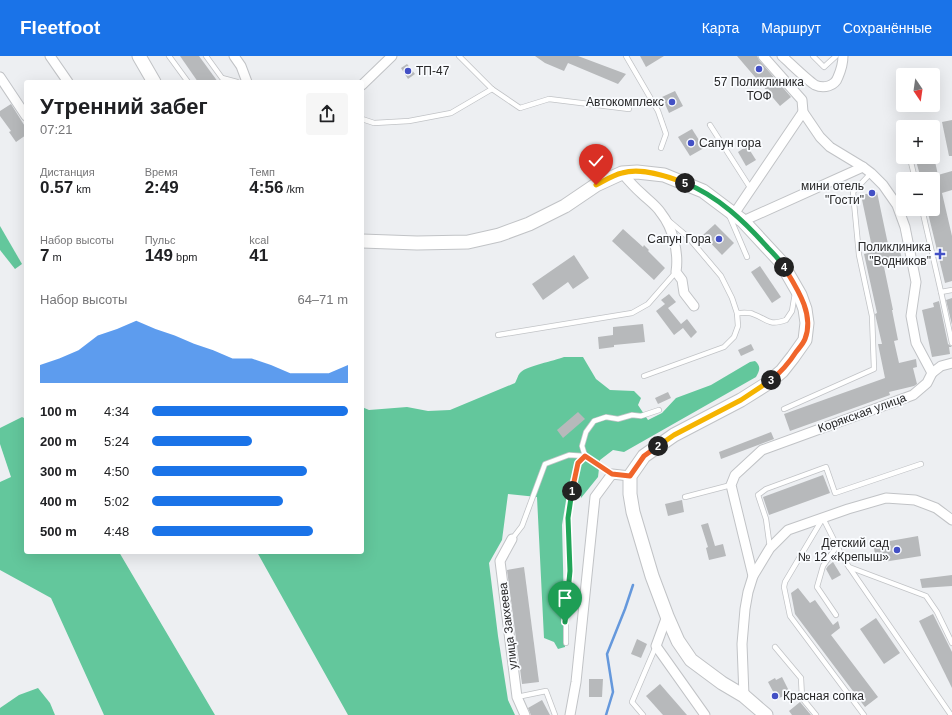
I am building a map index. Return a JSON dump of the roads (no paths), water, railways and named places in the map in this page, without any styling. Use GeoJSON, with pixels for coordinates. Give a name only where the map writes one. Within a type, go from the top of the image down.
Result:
{"type":"FeatureCollection","features":[{"type":"Feature","properties":{"kind":"main road"},"geometry":{"type":"LineString","coordinates":[[139,56],[153,80]]}},
{"type":"Feature","properties":{"kind":"main road"},"geometry":{"type":"LineString","coordinates":[[364,240],[417,243],[460,242],[499,235],[529,224],[565,206],[596,185],[622,173],[637,172],[664,175],[703,191],[735,214],[781,262],[800,295],[805,309],[807,333],[804,340],[782,371],[768,383],[748,396],[674,435],[644,456],[630,476],[630,494],[633,512],[652,576],[678,641],[689,658],[722,683],[744,696],[766,715]]}},
{"type":"Feature","properties":{"kind":"street"},"geometry":{"type":"LineString","coordinates":[[50,56],[67,80]]}},
{"type":"Feature","properties":{"kind":"street"},"geometry":{"type":"LineString","coordinates":[[234,56],[241,66],[246,80]]}},
{"type":"Feature","properties":{"kind":"street"},"geometry":{"type":"LineString","coordinates":[[364,83],[392,56]]}},
{"type":"Feature","properties":{"kind":"street"},"geometry":{"type":"LineString","coordinates":[[763,56],[802,100],[803,112],[814,129],[830,147],[867,170],[883,185],[897,205],[905,227],[916,282],[912,308],[912,327],[916,343],[932,373],[941,366],[952,363]]}},
{"type":"Feature","properties":{"kind":"street"},"geometry":{"type":"LineString","coordinates":[[782,56],[816,85],[828,86],[834,84],[838,80],[843,63],[842,56]]}},
{"type":"Feature","properties":{"kind":"street"},"geometry":{"type":"LineString","coordinates":[[0,77],[24,113]]}},
{"type":"Feature","properties":{"kind":"street"},"geometry":{"type":"LineString","coordinates":[[735,214],[750,189],[803,112]]}},
{"type":"Feature","properties":{"kind":"street"},"geometry":{"type":"LineString","coordinates":[[735,214],[867,170]]}},
{"type":"Feature","properties":{"kind":"street"},"geometry":{"type":"LineString","coordinates":[[622,173],[632,185],[658,208],[665,218],[671,230],[674,243],[677,261],[676,272],[682,280],[684,293],[694,306]]}},
{"type":"Feature","properties":{"kind":"street","name":"Корякская улица"},"geometry":{"type":"LineString","coordinates":[[731,485],[735,475],[762,450],[913,394],[927,383],[932,373]]}},
{"type":"Feature","properties":{"kind":"street"},"geometry":{"type":"LineString","coordinates":[[570,715],[576,682],[595,497],[612,474],[630,476]]}},
{"type":"Feature","properties":{"kind":"street"},"geometry":{"type":"LineString","coordinates":[[731,485],[754,576]]}},
{"type":"Feature","properties":{"kind":"street"},"geometry":{"type":"LineString","coordinates":[[744,696],[742,644],[748,592],[754,576],[770,548],[788,530],[848,509],[886,498],[915,500],[936,508],[952,520]]}},
{"type":"Feature","properties":{"kind":"street","name":"улица Закхеева"},"geometry":{"type":"LineString","coordinates":[[512,539],[500,561],[517,697],[525,715]]}},
{"type":"Feature","properties":{"kind":"street"},"geometry":{"type":"LineString","coordinates":[[667,616],[656,646],[705,715]]}},
{"type":"Feature","properties":{"kind":"lane"},"geometry":{"type":"LineString","coordinates":[[169,56],[187,80]]}},
{"type":"Feature","properties":{"kind":"lane"},"geometry":{"type":"LineString","coordinates":[[206,56],[222,78],[229,80]]}},
{"type":"Feature","properties":{"kind":"lane"},"geometry":{"type":"LineString","coordinates":[[459,56],[492,89],[520,108],[549,98],[629,109]]}},
{"type":"Feature","properties":{"kind":"lane"},"geometry":{"type":"LineString","coordinates":[[626,56],[658,111],[666,134],[661,148]]}},
{"type":"Feature","properties":{"kind":"lane"},"geometry":{"type":"LineString","coordinates":[[813,56],[824,67],[836,56]]}},
{"type":"Feature","properties":{"kind":"lane"},"geometry":{"type":"LineString","coordinates":[[364,120],[374,124],[402,122],[451,113],[492,89]]}},
{"type":"Feature","properties":{"kind":"lane"},"geometry":{"type":"LineString","coordinates":[[710,125],[750,189]]}},
{"type":"Feature","properties":{"kind":"lane"},"geometry":{"type":"LineString","coordinates":[[784,409],[874,369],[872,316],[859,255],[853,192],[867,170]]}},
{"type":"Feature","properties":{"kind":"lane"},"geometry":{"type":"LineString","coordinates":[[735,214],[747,257]]}},
{"type":"Feature","properties":{"kind":"lane"},"geometry":{"type":"LineString","coordinates":[[924,216],[952,343]]}},
{"type":"Feature","properties":{"kind":"lane"},"geometry":{"type":"LineString","coordinates":[[644,376],[724,347],[734,337],[738,326],[737,313],[732,298],[721,276],[688,237],[665,218]]}},
{"type":"Feature","properties":{"kind":"lane"},"geometry":{"type":"LineString","coordinates":[[498,335],[632,313],[648,304],[676,272]]}},
{"type":"Feature","properties":{"kind":"lane"},"geometry":{"type":"LineString","coordinates":[[737,313],[752,313],[763,320],[775,324],[786,320],[792,311],[796,288]]}},
{"type":"Feature","properties":{"kind":"lane"},"geometry":{"type":"LineString","coordinates":[[941,292],[952,290]]}},
{"type":"Feature","properties":{"kind":"lane"},"geometry":{"type":"LineString","coordinates":[[585,456],[582,446],[586,432],[594,421],[606,417],[618,420],[632,415],[641,416],[658,410]]}},
{"type":"Feature","properties":{"kind":"lane"},"geometry":{"type":"LineString","coordinates":[[512,539],[522,526],[545,464],[569,455],[585,456],[612,474]]}},
{"type":"Feature","properties":{"kind":"lane"},"geometry":{"type":"LineString","coordinates":[[566,643],[566,608],[570,571],[568,518],[573,482],[578,463],[585,456]]}},
{"type":"Feature","properties":{"kind":"lane"},"geometry":{"type":"LineString","coordinates":[[770,548],[766,520],[758,495],[766,489],[826,467],[835,492],[921,464]]}},
{"type":"Feature","properties":{"kind":"lane"},"geometry":{"type":"LineString","coordinates":[[685,497],[731,485]]}},
{"type":"Feature","properties":{"kind":"lane"},"geometry":{"type":"LineString","coordinates":[[824,518],[842,558],[951,715]]}},
{"type":"Feature","properties":{"kind":"lane"},"geometry":{"type":"LineString","coordinates":[[824,518],[785,582],[784,588],[790,616],[864,715]]}},
{"type":"Feature","properties":{"kind":"lane"},"geometry":{"type":"LineString","coordinates":[[836,615],[817,587],[822,566],[837,546]]}},
{"type":"Feature","properties":{"kind":"lane"},"geometry":{"type":"LineString","coordinates":[[849,567],[926,596],[937,612],[952,643]]}},
{"type":"Feature","properties":{"kind":"lane"},"geometry":{"type":"LineString","coordinates":[[643,715],[632,702],[656,646]]}},
{"type":"Feature","properties":{"kind":"lane"},"geometry":{"type":"LineString","coordinates":[[775,647],[801,678],[802,698],[816,715]]}},
{"type":"Feature","properties":{"kind":"lane"},"geometry":{"type":"LineString","coordinates":[[517,697],[546,691],[555,715]]}},
{"type":"Feature","properties":{"kind":"waterway"},"geometry":{"type":"LineString","coordinates":[[606,715],[613,692],[607,654],[633,585]]}},
{"type":"Feature","properties":{"kind":"place","name":"57 Поликлиника ТОФ"},"geometry":{"type":"Point","coordinates":[759,69]}},
{"type":"Feature","properties":{"kind":"place","name":"ТП-47"},"geometry":{"type":"Point","coordinates":[408,71]}},
{"type":"Feature","properties":{"kind":"place","name":"Автокомплекс"},"geometry":{"type":"Point","coordinates":[672,102]}},
{"type":"Feature","properties":{"kind":"place","name":"Сапун гора"},"geometry":{"type":"Point","coordinates":[691,143]}},
{"type":"Feature","properties":{"kind":"place","name":"мини отель \"Гости\""},"geometry":{"type":"Point","coordinates":[872,193]}},
{"type":"Feature","properties":{"kind":"place","name":"Сапун Гора"},"geometry":{"type":"Point","coordinates":[719,239]}},
{"type":"Feature","properties":{"kind":"place","name":"Поликлиника \"Водников\""},"geometry":{"type":"Point","coordinates":[940,254]}},
{"type":"Feature","properties":{"kind":"place","name":"Детский сад № 12 «Крепыш»"},"geometry":{"type":"Point","coordinates":[897,550]}},
{"type":"Feature","properties":{"kind":"place","name":"Красная сопка"},"geometry":{"type":"Point","coordinates":[775,696]}}]}
